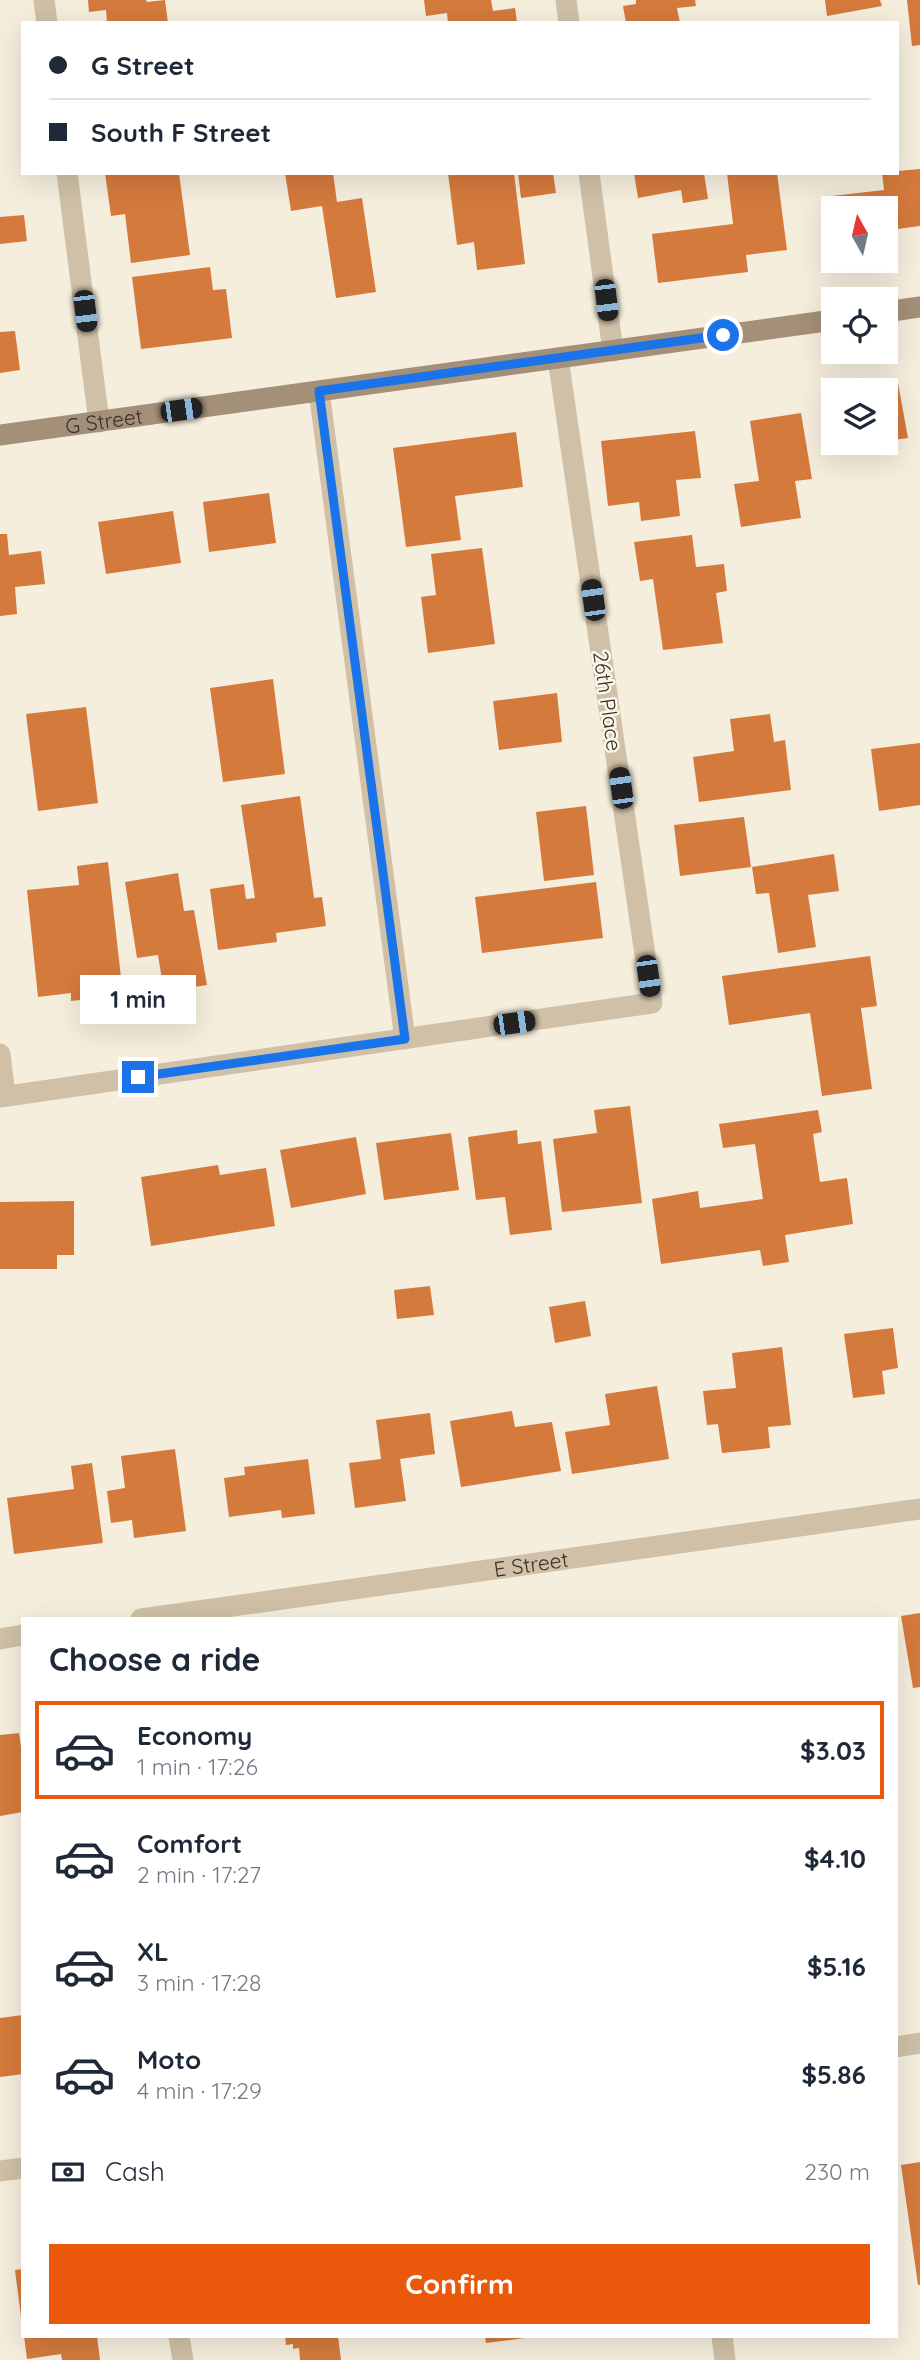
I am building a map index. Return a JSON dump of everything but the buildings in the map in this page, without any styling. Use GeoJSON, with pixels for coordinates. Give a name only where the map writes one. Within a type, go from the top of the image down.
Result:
{"type":"FeatureCollection","features":[{"type":"Feature","properties":{"kind":"street"},"geometry":{"type":"LineString","coordinates":[[44,0],[47,21]]}},
{"type":"Feature","properties":{"kind":"street"},"geometry":{"type":"LineString","coordinates":[[566,0],[569,21]]}},
{"type":"Feature","properties":{"kind":"street"},"geometry":{"type":"LineString","coordinates":[[67,175],[99,422]]}},
{"type":"Feature","properties":{"kind":"street"},"geometry":{"type":"LineString","coordinates":[[589,175],[613,351]]}},
{"type":"Feature","properties":{"kind":"street"},"geometry":{"type":"LineString","coordinates":[[898,310],[920,307]]}},
{"type":"Feature","properties":{"kind":"street","name":"G Street"},"geometry":{"type":"LineString","coordinates":[[0,435],[821,322]]}},
{"type":"Feature","properties":{"kind":"street","name":"26th Place"},"geometry":{"type":"LineString","coordinates":[[405,1039],[652,1003],[558,358]]}},
{"type":"Feature","properties":{"kind":"street"},"geometry":{"type":"LineString","coordinates":[[0,1054],[3,1097],[405,1039],[319,391]]}},
{"type":"Feature","properties":{"kind":"street","name":"E Street"},"geometry":{"type":"LineString","coordinates":[[155,1617],[920,1509]]}},
{"type":"Feature","properties":{"kind":"street"},"geometry":{"type":"LineString","coordinates":[[0,1639],[21,1635]]}},
{"type":"Feature","properties":{"kind":"street"},"geometry":{"type":"LineString","coordinates":[[898,2047],[920,2043]]}},
{"type":"Feature","properties":{"kind":"street"},"geometry":{"type":"LineString","coordinates":[[0,2171],[21,2168]]}},
{"type":"Feature","properties":{"kind":"street"},"geometry":{"type":"LineString","coordinates":[[179,2338],[183,2360]]}},
{"type":"Feature","properties":{"kind":"street"},"geometry":{"type":"LineString","coordinates":[[722,2338],[725,2360]]}},
{"type":"Feature","properties":{"kind":"route"},"geometry":{"type":"LineString","coordinates":[[138,1077],[405,1039],[319,391],[723,335]]}}]}
